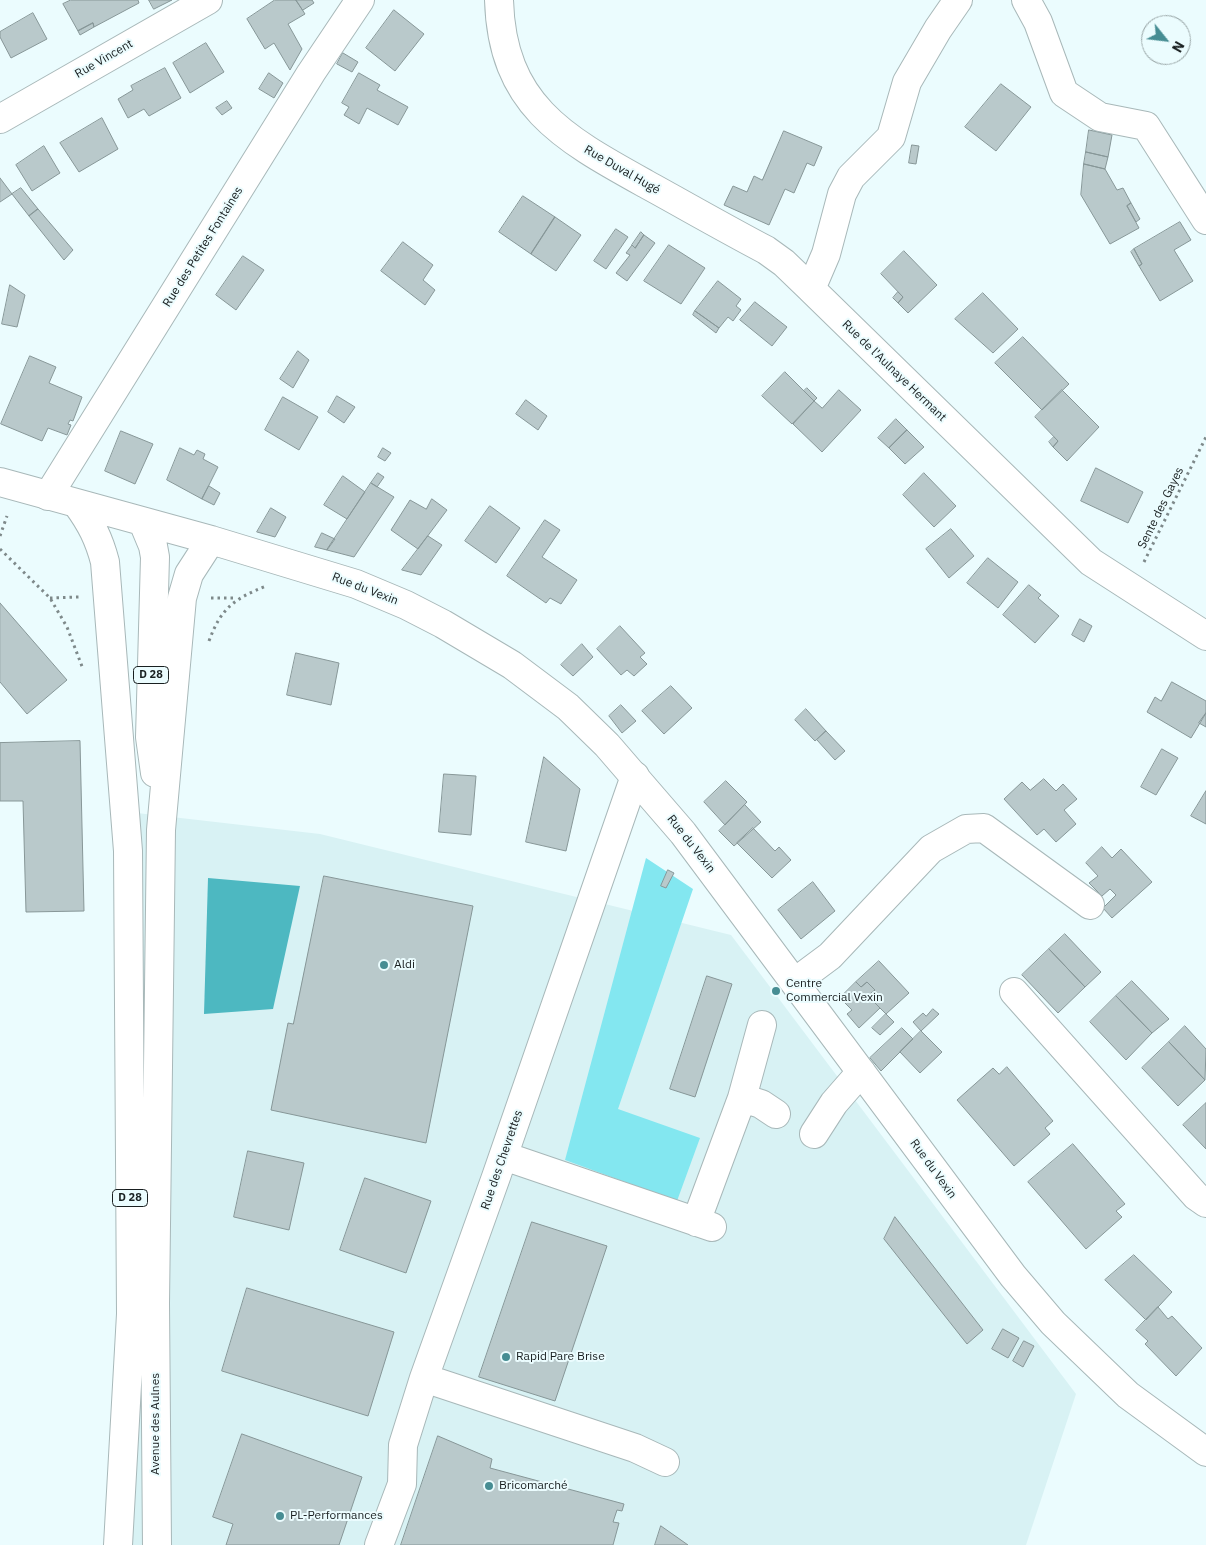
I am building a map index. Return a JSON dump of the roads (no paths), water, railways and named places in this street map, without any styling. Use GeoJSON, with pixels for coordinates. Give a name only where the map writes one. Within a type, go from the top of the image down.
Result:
{"type":"FeatureCollection","features":[{"type":"Feature","properties":{"kind":"main road","name":"Rue Vincent"},"geometry":{"type":"LineString","coordinates":[[0,119],[208,0]]}},
{"type":"Feature","properties":{"kind":"main road","name":"Rue des Petites Fontaines"},"geometry":{"type":"LineString","coordinates":[[48,496],[312,72],[360,0]]}},
{"type":"Feature","properties":{"kind":"main road","name":"Rue Duval Hugé"},"geometry":{"type":"LineString","coordinates":[[500,0],[505,49],[513,72],[526,94],[544,117],[574,143],[766,250],[784,263],[811,289]]}},
{"type":"Feature","properties":{"kind":"main road"},"geometry":{"type":"LineString","coordinates":[[811,289],[826,254],[842,194],[851,177],[891,138],[907,82],[958,0]]}},
{"type":"Feature","properties":{"kind":"main road"},"geometry":{"type":"LineString","coordinates":[[1026,0],[1038,22],[1064,94],[1100,117],[1146,126],[1206,220]]}},
{"type":"Feature","properties":{"kind":"main road","name":"Rue de l'Aulnaye Hermant"},"geometry":{"type":"LineString","coordinates":[[811,289],[1091,562],[1206,636]]}},
{"type":"Feature","properties":{"kind":"main road","name":"Rue du Vexin"},"geometry":{"type":"LineString","coordinates":[[0,482],[211,540],[356,584],[406,605],[443,624],[512,665],[568,707],[635,776],[683,833],[1013,1276],[1053,1323],[1128,1395],[1206,1452]]}},
{"type":"Feature","properties":{"kind":"main road","name":"D 28"},"geometry":{"type":"LineString","coordinates":[[77,504],[90,522],[98,538],[105,562],[128,851],[131,1314],[118,1545]]}},
{"type":"Feature","properties":{"kind":"main road"},"geometry":{"type":"LineString","coordinates":[[105,562],[118,541],[142,522]]}},
{"type":"Feature","properties":{"kind":"main road","name":"D 28"},"geometry":{"type":"LineString","coordinates":[[142,522],[153,546],[155,557],[150,737],[161,830]]}},
{"type":"Feature","properties":{"kind":"main road"},"geometry":{"type":"LineString","coordinates":[[161,830],[182,598],[189,574],[211,540]]}},
{"type":"Feature","properties":{"kind":"main road","name":"Rue des Chevrettes"},"geometry":{"type":"LineString","coordinates":[[379,1545],[402,1484],[404,1445],[424,1378],[504,1156],[635,776]]}},
{"type":"Feature","properties":{"kind":"main road"},"geometry":{"type":"LineString","coordinates":[[795,982],[830,956],[931,850],[966,829],[984,828],[1090,906]]}},
{"type":"Feature","properties":{"kind":"main road","name":"Avenue des Aulnes"},"geometry":{"type":"LineString","coordinates":[[157,1545],[156,1303],[161,830]]}},
{"type":"Feature","properties":{"kind":"main road"},"geometry":{"type":"LineString","coordinates":[[1014,992],[1196,1196],[1206,1203]]}},
{"type":"Feature","properties":{"kind":"main road"},"geometry":{"type":"LineString","coordinates":[[504,1156],[704,1224],[762,1025]]}},
{"type":"Feature","properties":{"kind":"main road"},"geometry":{"type":"LineString","coordinates":[[814,1134],[834,1103],[861,1072]]}},
{"type":"Feature","properties":{"kind":"main road"},"geometry":{"type":"LineString","coordinates":[[742,1098],[761,1104],[776,1114]]}},
{"type":"Feature","properties":{"kind":"main road"},"geometry":{"type":"LineString","coordinates":[[424,1378],[625,1445],[665,1462]]}},
{"type":"Feature","properties":{"kind":"place","name":"Aldi"},"geometry":{"type":"Point","coordinates":[384,965]}},
{"type":"Feature","properties":{"kind":"place","name":"Centre Commercial Vexin"},"geometry":{"type":"Point","coordinates":[776,991]}},
{"type":"Feature","properties":{"kind":"place","name":"Rapid Pare Brise"},"geometry":{"type":"Point","coordinates":[506,1357]}},
{"type":"Feature","properties":{"kind":"place","name":"Bricomarché"},"geometry":{"type":"Point","coordinates":[489,1486]}},
{"type":"Feature","properties":{"kind":"place","name":"PL-Performances"},"geometry":{"type":"Point","coordinates":[280,1516]}}]}
